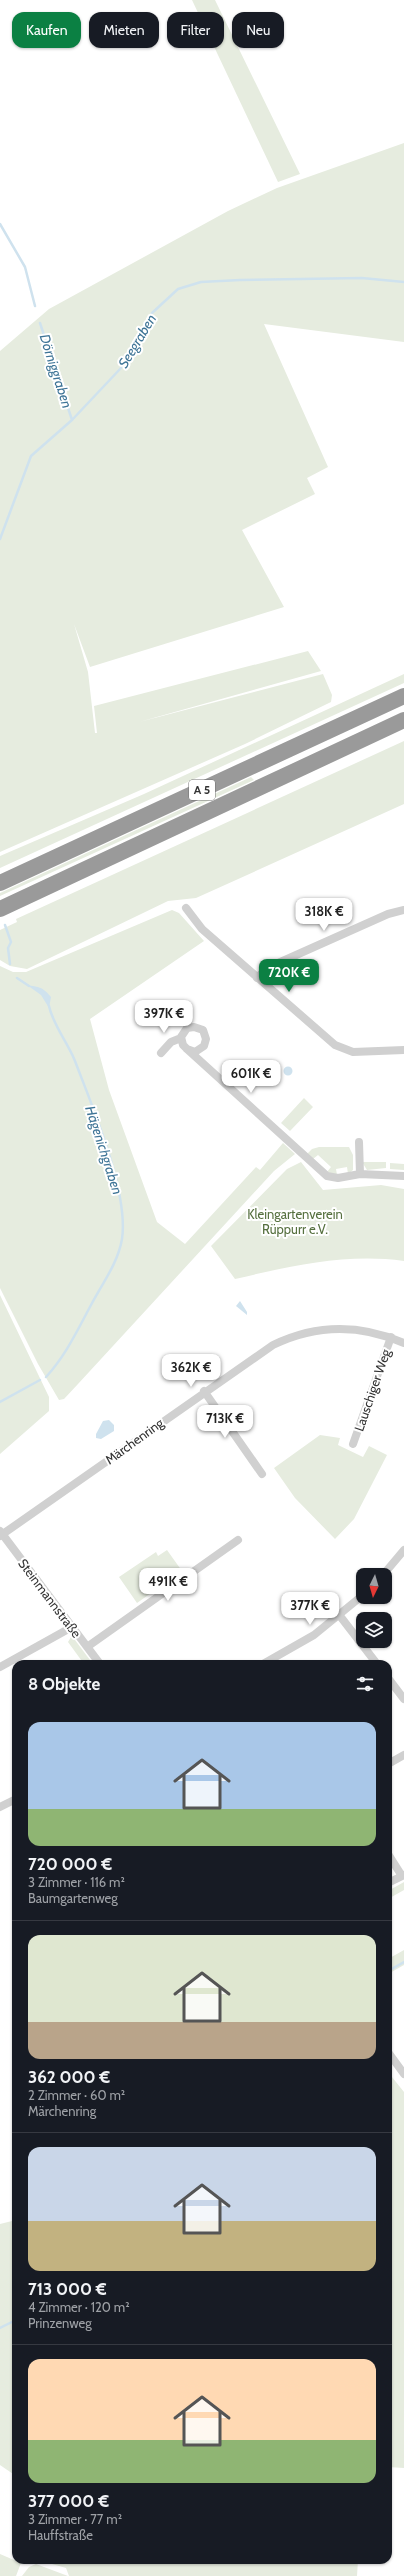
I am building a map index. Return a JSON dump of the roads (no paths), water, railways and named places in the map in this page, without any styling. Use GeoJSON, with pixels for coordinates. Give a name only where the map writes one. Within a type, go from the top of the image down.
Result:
{"type":"FeatureCollection","features":[{"type":"Feature","properties":{"kind":"highway","name":"A 5"},"geometry":{"type":"LineString","coordinates":[[0,883],[404,696]]}},
{"type":"Feature","properties":{"kind":"highway","name":"A 5"},"geometry":{"type":"LineString","coordinates":[[2,908],[404,720]]}},
{"type":"Feature","properties":{"kind":"street"},"geometry":{"type":"LineString","coordinates":[[186,908],[202,929],[339,1048],[353,1052],[404,1050]]}},
{"type":"Feature","properties":{"kind":"street"},"geometry":{"type":"LineString","coordinates":[[257,978],[267,968],[388,914],[404,910]]}},
{"type":"Feature","properties":{"kind":"street"},"geometry":{"type":"LineString","coordinates":[[161,1053],[171,1042],[181,1038],[185,1030],[191,1027],[198,1027],[205,1033],[206,1042],[202,1049],[195,1052],[187,1050]]}},
{"type":"Feature","properties":{"kind":"street"},"geometry":{"type":"LineString","coordinates":[[181,1038],[187,1050],[327,1176],[338,1178],[360,1174],[404,1176]]}},
{"type":"Feature","properties":{"kind":"street"},"geometry":{"type":"LineString","coordinates":[[359,1142],[360,1174]]}},
{"type":"Feature","properties":{"kind":"street","name":"Märchenring"},"geometry":{"type":"LineString","coordinates":[[1,1534],[261,1352],[296,1335],[342,1328],[363,1330],[391,1337],[404,1343]]}},
{"type":"Feature","properties":{"kind":"street","name":"Lauschiger Weg"},"geometry":{"type":"LineString","coordinates":[[353,1444],[391,1337]]}},
{"type":"Feature","properties":{"kind":"street"},"geometry":{"type":"LineString","coordinates":[[204,1391],[262,1474]]}},
{"type":"Feature","properties":{"kind":"street","name":"Steinmannstraße"},"geometry":{"type":"LineString","coordinates":[[1,1534],[97,1660]]}},
{"type":"Feature","properties":{"kind":"street"},"geometry":{"type":"LineString","coordinates":[[87,1647],[238,1540]]}},
{"type":"Feature","properties":{"kind":"street"},"geometry":{"type":"LineString","coordinates":[[389,1568],[404,1550]]}},
{"type":"Feature","properties":{"kind":"street"},"geometry":{"type":"LineString","coordinates":[[270,1660],[314,1635],[340,1616],[356,1601]]}},
{"type":"Feature","properties":{"kind":"street"},"geometry":{"type":"LineString","coordinates":[[340,1616],[374,1660]]}},
{"type":"Feature","properties":{"kind":"street"},"geometry":{"type":"LineString","coordinates":[[13,1660],[72,1627]]}},
{"type":"Feature","properties":{"kind":"street"},"geometry":{"type":"LineString","coordinates":[[0,1667],[12,1660]]}},
{"type":"Feature","properties":{"kind":"street"},"geometry":{"type":"LineString","coordinates":[[392,1683],[404,1699]]}},
{"type":"Feature","properties":{"kind":"street"},"geometry":{"type":"LineString","coordinates":[[392,1762],[404,1755]]}},
{"type":"Feature","properties":{"kind":"street"},"geometry":{"type":"LineString","coordinates":[[0,1807],[12,1801]]}},
{"type":"Feature","properties":{"kind":"street"},"geometry":{"type":"LineString","coordinates":[[392,1860],[403,1875],[392,1881]]}},
{"type":"Feature","properties":{"kind":"street"},"geometry":{"type":"LineString","coordinates":[[392,2058],[404,2074]]}},
{"type":"Feature","properties":{"kind":"water"},"geometry":{"type":"Polygon","coordinates":[[[27,985],[35,986],[46,991],[51,997],[49,1008],[41,995],[27,985]]]}},
{"type":"Feature","properties":{"kind":"water"},"geometry":{"type":"Polygon","coordinates":[[[286,1067],[290,1067],[292,1071],[290,1075],[286,1075],[284,1073],[284,1069],[286,1067]]]}},
{"type":"Feature","properties":{"kind":"water"},"geometry":{"type":"Polygon","coordinates":[[[240,1301],[247,1312],[247,1315],[236,1306],[240,1301]]]}},
{"type":"Feature","properties":{"kind":"water"},"geometry":{"type":"Polygon","coordinates":[[[109,1420],[114,1425],[114,1431],[101,1439],[96,1438],[96,1434],[103,1421],[109,1420]]]}},
{"type":"Feature","properties":{"kind":"waterway","name":"Dörniggraben"},"geometry":{"type":"LineString","coordinates":[[0,224],[25,267],[35,306]]}},
{"type":"Feature","properties":{"kind":"waterway","name":"Seegraben"},"geometry":{"type":"LineString","coordinates":[[0,539],[31,456],[72,420],[121,368],[152,313],[178,289],[201,282],[240,280],[362,278],[404,282]]}},
{"type":"Feature","properties":{"kind":"waterway","name":"Dörniggraben"},"geometry":{"type":"LineString","coordinates":[[40,323],[72,420]]}},
{"type":"Feature","properties":{"kind":"waterway"},"geometry":{"type":"LineString","coordinates":[[5,925],[11,942],[8,948],[10,964]]}},
{"type":"Feature","properties":{"kind":"waterway","name":"Hägenichgraben"},"geometry":{"type":"LineString","coordinates":[[17,978],[29,986]]}},
{"type":"Feature","properties":{"kind":"waterway","name":"Hägenichgraben"},"geometry":{"type":"LineString","coordinates":[[46,1377],[60,1360],[71,1342],[113,1265],[120,1248],[123,1220],[115,1174],[108,1149],[75,1061],[69,1047],[57,1027],[49,1006]]}},
{"type":"Feature","properties":{"kind":"waterway","name":"Hägenichgraben"},"geometry":{"type":"LineString","coordinates":[[0,1402],[40,1380]]}},
{"type":"Feature","properties":{"kind":"waterway"},"geometry":{"type":"LineString","coordinates":[[392,1969],[404,1962]]}},
{"type":"Feature","properties":{"kind":"waterway"},"geometry":{"type":"LineString","coordinates":[[0,2328],[12,2322]]}},
{"type":"Feature","properties":{"kind":"park label","name":"Kleingartenverein Rüppurr e.V."},"geometry":{"type":"Point","coordinates":[295,1222]}}]}
